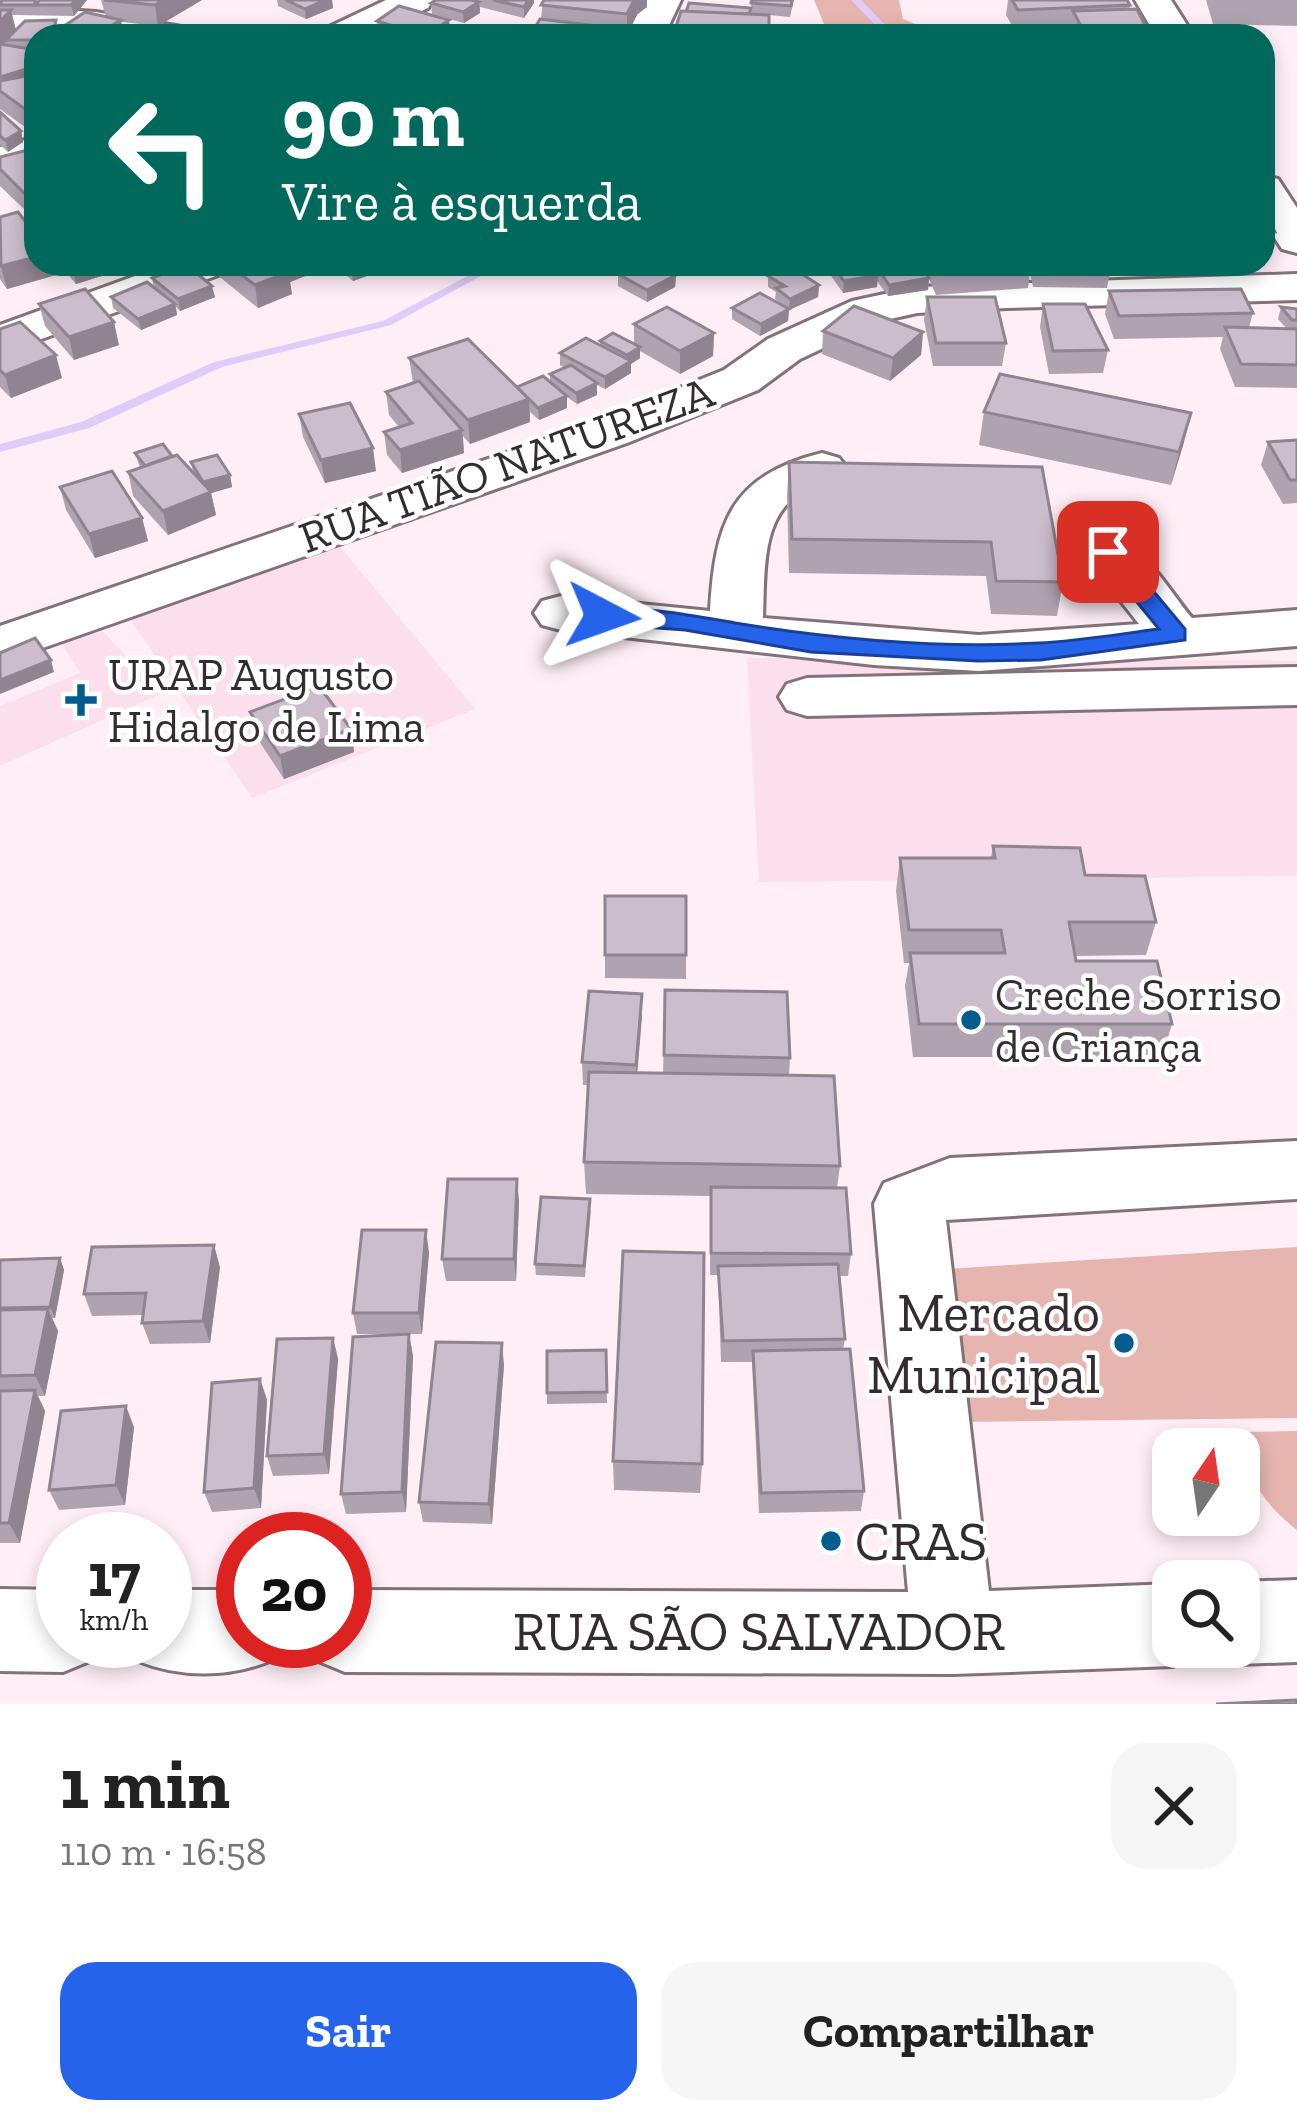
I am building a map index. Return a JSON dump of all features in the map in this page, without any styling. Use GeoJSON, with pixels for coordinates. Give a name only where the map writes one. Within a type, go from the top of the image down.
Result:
{"type":"FeatureCollection","features":[{"type":"Feature","properties":{"kind":"street"},"geometry":{"type":"LineString","coordinates":[[365,24],[415,0]]}},
{"type":"Feature","properties":{"kind":"street"},"geometry":{"type":"LineString","coordinates":[[0,17],[107,24]]}},
{"type":"Feature","properties":{"kind":"street"},"geometry":{"type":"LineString","coordinates":[[1275,207],[1291,233]]}},
{"type":"Feature","properties":{"kind":"street"},"geometry":{"type":"LineString","coordinates":[[0,340],[176,276]]}},
{"type":"Feature","properties":{"kind":"street","name":"RUA TIÃO NATUREZA"},"geometry":{"type":"LineString","coordinates":[[0,645],[610,433],[741,380],[784,349],[868,310],[961,297],[1297,287]]}},
{"type":"Feature","properties":{"kind":"street"},"geometry":{"type":"LineString","coordinates":[[736,633],[751,514],[774,488],[822,468]]}},
{"type":"Feature","properties":{"kind":"street"},"geometry":{"type":"LineString","coordinates":[[1108,552],[1177,634]]}},
{"type":"Feature","properties":{"kind":"street"},"geometry":{"type":"LineString","coordinates":[[562,613],[685,622],[811,644],[978,653],[1041,652],[1177,634],[1297,628]]}},
{"type":"Feature","properties":{"kind":"street"},"geometry":{"type":"LineString","coordinates":[[807,697],[1297,686]]}},
{"type":"Feature","properties":{"kind":"street"},"geometry":{"type":"LineString","coordinates":[[953,1633],[909,1204],[950,1187],[1297,1170]]}},
{"type":"Feature","properties":{"kind":"street"},"geometry":{"type":"LineString","coordinates":[[1260,1622],[1297,1621]]}},
{"type":"Feature","properties":{"kind":"street","name":"RUA SÃO SALVADOR"},"geometry":{"type":"LineString","coordinates":[[372,1631],[953,1633],[1152,1626]]}},
{"type":"Feature","properties":{"kind":"street"},"geometry":{"type":"LineString","coordinates":[[0,1630],[36,1630]]}},
{"type":"Feature","properties":{"kind":"shaded area"},"geometry":{"type":"Polygon","coordinates":[[[814,0],[899,0],[903,19],[915,24],[824,24],[814,0]]]}},
{"type":"Feature","properties":{"kind":"shaded area"},"geometry":{"type":"Polygon","coordinates":[[[338,544],[475,709],[252,798],[130,619],[338,544]]]}},
{"type":"Feature","properties":{"kind":"shaded area","name":"URAP Augusto Hidalgo de Lima"},"geometry":{"type":"Polygon","coordinates":[[[103,631],[160,694],[0,766],[0,706],[80,673],[61,643],[103,631]]]}},
{"type":"Feature","properties":{"kind":"shaded area"},"geometry":{"type":"Polygon","coordinates":[[[747,658],[1297,661],[1297,876],[759,882],[747,658]]]}},
{"type":"Feature","properties":{"kind":"shaded area","name":"Mercado Municipal"},"geometry":{"type":"Polygon","coordinates":[[[1297,1247],[1297,1418],[958,1422],[946,1269],[1297,1247]]]}},
{"type":"Feature","properties":{"kind":"shaded area"},"geometry":{"type":"Polygon","coordinates":[[[1297,1431],[1297,1530],[1260,1491],[1260,1432],[1297,1431]]]}},
{"type":"Feature","properties":{"kind":"building"},"geometry":{"type":"Polygon","coordinates":[[[2,0],[35,0],[35,5],[0,5],[2,0]]]}},
{"type":"Feature","properties":{"kind":"building"},"geometry":{"type":"Polygon","coordinates":[[[40,0],[76,0],[71,5],[35,5],[40,0]]]}},
{"type":"Feature","properties":{"kind":"building"},"geometry":{"type":"Polygon","coordinates":[[[104,0],[163,0],[155,5],[104,0]]]}},
{"type":"Feature","properties":{"kind":"building"},"geometry":{"type":"Polygon","coordinates":[[[286,0],[325,0],[305,9],[286,0]]]}},
{"type":"Feature","properties":{"kind":"building"},"geometry":{"type":"Polygon","coordinates":[[[493,0],[528,0],[524,7],[493,0]]]}},
{"type":"Feature","properties":{"kind":"building"},"geometry":{"type":"Polygon","coordinates":[[[544,0],[634,0],[627,14],[541,5],[544,0]]]}},
{"type":"Feature","properties":{"kind":"building"},"geometry":{"type":"Polygon","coordinates":[[[752,0],[792,0],[791,6],[752,0]]]}},
{"type":"Feature","properties":{"kind":"building"},"geometry":{"type":"Polygon","coordinates":[[[1012,0],[1127,0],[1130,5],[1018,10],[1012,0]]]}},
{"type":"Feature","properties":{"kind":"building"},"geometry":{"type":"Polygon","coordinates":[[[479,2],[463,12],[431,3],[479,2]]]}},
{"type":"Feature","properties":{"kind":"building"},"geometry":{"type":"Polygon","coordinates":[[[689,3],[751,8],[749,14],[686,12],[689,3]]]}},
{"type":"Feature","properties":{"kind":"building"},"geometry":{"type":"Polygon","coordinates":[[[399,6],[449,20],[443,24],[377,21],[399,6]]]}},
{"type":"Feature","properties":{"kind":"building"},"geometry":{"type":"Polygon","coordinates":[[[1137,9],[1144,24],[1080,24],[1073,11],[1137,9]]]}},
{"type":"Feature","properties":{"kind":"building"},"geometry":{"type":"Polygon","coordinates":[[[681,11],[769,15],[769,24],[677,24],[681,11]]]}},
{"type":"Feature","properties":{"kind":"building"},"geometry":{"type":"Polygon","coordinates":[[[85,12],[121,20],[114,24],[67,24],[85,12]]]}},
{"type":"Feature","properties":{"kind":"building"},"geometry":{"type":"Polygon","coordinates":[[[540,19],[582,24],[537,24],[540,19]]]}},
{"type":"Feature","properties":{"kind":"building"},"geometry":{"type":"Polygon","coordinates":[[[56,20],[55,24],[24,24],[24,40],[6,40],[25,21],[56,20]]]}},
{"type":"Feature","properties":{"kind":"building"},"geometry":{"type":"Polygon","coordinates":[[[0,44],[24,48],[24,70],[0,77],[0,44]]]}},
{"type":"Feature","properties":{"kind":"building"},"geometry":{"type":"Polygon","coordinates":[[[24,76],[24,108],[0,91],[0,81],[24,76]]]}},
{"type":"Feature","properties":{"kind":"building"},"geometry":{"type":"Polygon","coordinates":[[[0,112],[21,131],[5,140],[0,136],[0,112]]]}},
{"type":"Feature","properties":{"kind":"building"},"geometry":{"type":"Polygon","coordinates":[[[24,151],[24,193],[0,169],[0,157],[24,151]]]}},
{"type":"Feature","properties":{"kind":"building"},"geometry":{"type":"Polygon","coordinates":[[[18,212],[24,220],[24,260],[1,266],[0,217],[18,212]]]}},
{"type":"Feature","properties":{"kind":"building"},"geometry":{"type":"Polygon","coordinates":[[[200,276],[212,286],[178,299],[152,278],[200,276]]]}},
{"type":"Feature","properties":{"kind":"building"},"geometry":{"type":"Polygon","coordinates":[[[243,276],[279,276],[255,285],[243,276]]]}},
{"type":"Feature","properties":{"kind":"building"},"geometry":{"type":"Polygon","coordinates":[[[622,276],[674,276],[647,290],[622,276]]]}},
{"type":"Feature","properties":{"kind":"building"},"geometry":{"type":"Polygon","coordinates":[[[768,276],[805,276],[819,285],[790,299],[776,288],[785,286],[768,276]]]}},
{"type":"Feature","properties":{"kind":"building"},"geometry":{"type":"Polygon","coordinates":[[[883,276],[929,278],[889,285],[883,276]]]}},
{"type":"Feature","properties":{"kind":"building"},"geometry":{"type":"Polygon","coordinates":[[[147,282],[175,304],[138,319],[111,297],[147,282]]]}},
{"type":"Feature","properties":{"kind":"building"},"geometry":{"type":"Polygon","coordinates":[[[85,289],[114,322],[69,337],[39,304],[85,289]]]}},
{"type":"Feature","properties":{"kind":"building"},"geometry":{"type":"Polygon","coordinates":[[[1241,289],[1253,313],[1119,316],[1109,291],[1241,289]]]}},
{"type":"Feature","properties":{"kind":"building"},"geometry":{"type":"Polygon","coordinates":[[[760,293],[789,309],[761,324],[732,308],[760,293]]]}},
{"type":"Feature","properties":{"kind":"building"},"geometry":{"type":"Polygon","coordinates":[[[927,297],[995,297],[1006,343],[936,343],[927,297]]]}},
{"type":"Feature","properties":{"kind":"building"},"geometry":{"type":"Polygon","coordinates":[[[1043,304],[1085,304],[1108,350],[1053,351],[1043,304]]]}},
{"type":"Feature","properties":{"kind":"building"},"geometry":{"type":"Polygon","coordinates":[[[854,306],[923,332],[893,358],[823,331],[854,306]]]}},
{"type":"Feature","properties":{"kind":"building"},"geometry":{"type":"Polygon","coordinates":[[[667,307],[714,333],[680,351],[634,324],[667,307]]]}},
{"type":"Feature","properties":{"kind":"building"},"geometry":{"type":"Polygon","coordinates":[[[1281,307],[1297,309],[1297,320],[1292,320],[1281,307]]]}},
{"type":"Feature","properties":{"kind":"building"},"geometry":{"type":"Polygon","coordinates":[[[20,322],[56,355],[5,375],[0,370],[0,329],[20,322]]]}},
{"type":"Feature","properties":{"kind":"building"},"geometry":{"type":"Polygon","coordinates":[[[1225,327],[1297,329],[1297,365],[1241,364],[1225,327]]]}},
{"type":"Feature","properties":{"kind":"building"},"geometry":{"type":"Polygon","coordinates":[[[613,333],[640,347],[627,355],[600,341],[613,333]]]}},
{"type":"Feature","properties":{"kind":"building"},"geometry":{"type":"Polygon","coordinates":[[[586,338],[631,361],[605,377],[560,353],[586,338]]]}},
{"type":"Feature","properties":{"kind":"building"},"geometry":{"type":"Polygon","coordinates":[[[468,339],[529,399],[468,420],[409,358],[468,339]]]}},
{"type":"Feature","properties":{"kind":"building"},"geometry":{"type":"Polygon","coordinates":[[[571,365],[597,383],[576,393],[550,374],[571,365]]]}},
{"type":"Feature","properties":{"kind":"building"},"geometry":{"type":"Polygon","coordinates":[[[1000,374],[1191,413],[1179,452],[984,412],[1000,374]]]}},
{"type":"Feature","properties":{"kind":"building"},"geometry":{"type":"Polygon","coordinates":[[[543,376],[567,396],[538,408],[517,387],[543,376]]]}},
{"type":"Feature","properties":{"kind":"building"},"geometry":{"type":"Polygon","coordinates":[[[419,381],[462,430],[400,450],[384,432],[412,423],[386,392],[419,381]]]}},
{"type":"Feature","properties":{"kind":"building"},"geometry":{"type":"Polygon","coordinates":[[[350,403],[373,448],[321,460],[299,414],[350,403]]]}},
{"type":"Feature","properties":{"kind":"building"},"geometry":{"type":"Polygon","coordinates":[[[1297,440],[1297,480],[1290,480],[1268,442],[1297,440]]]}},
{"type":"Feature","properties":{"kind":"building"},"geometry":{"type":"Polygon","coordinates":[[[163,444],[172,456],[145,466],[135,453],[163,444]]]}},
{"type":"Feature","properties":{"kind":"building"},"geometry":{"type":"Polygon","coordinates":[[[177,455],[211,492],[163,511],[128,472],[177,455]]]}},
{"type":"Feature","properties":{"kind":"building"},"geometry":{"type":"Polygon","coordinates":[[[217,455],[230,475],[203,482],[191,462],[217,455]]]}},
{"type":"Feature","properties":{"kind":"building"},"geometry":{"type":"Polygon","coordinates":[[[789,462],[1042,467],[1063,582],[996,581],[991,542],[792,539],[789,462]]]}},
{"type":"Feature","properties":{"kind":"building"},"geometry":{"type":"Polygon","coordinates":[[[112,471],[142,518],[89,534],[60,487],[112,471]]]}},
{"type":"Feature","properties":{"kind":"building"},"geometry":{"type":"Polygon","coordinates":[[[35,638],[51,660],[0,680],[0,653],[35,638]]]}},
{"type":"Feature","properties":{"kind":"building"},"geometry":{"type":"Polygon","coordinates":[[[319,686],[351,729],[280,756],[250,712],[319,686]]]}},
{"type":"Feature","properties":{"kind":"building"},"geometry":{"type":"Polygon","coordinates":[[[993,846],[1080,848],[1085,875],[1145,876],[1156,922],[1069,922],[1076,961],[1157,961],[1172,1024],[919,1024],[910,953],[1005,953],[1001,930],[909,930],[900,858],[995,858],[993,846]]]}},
{"type":"Feature","properties":{"kind":"building"},"geometry":{"type":"Polygon","coordinates":[[[605,896],[686,896],[686,955],[605,955],[605,896]]]}},
{"type":"Feature","properties":{"kind":"building"},"geometry":{"type":"Polygon","coordinates":[[[665,990],[787,992],[790,1058],[664,1055],[665,990]]]}},
{"type":"Feature","properties":{"kind":"building"},"geometry":{"type":"Polygon","coordinates":[[[589,991],[642,994],[636,1065],[582,1062],[589,991]]]}},
{"type":"Feature","properties":{"kind":"building"},"geometry":{"type":"Polygon","coordinates":[[[589,1072],[834,1076],[840,1166],[584,1162],[589,1072]]]}},
{"type":"Feature","properties":{"kind":"building"},"geometry":{"type":"Polygon","coordinates":[[[448,1179],[517,1179],[514,1259],[442,1259],[448,1179]]]}},
{"type":"Feature","properties":{"kind":"building"},"geometry":{"type":"Polygon","coordinates":[[[711,1187],[846,1188],[851,1254],[711,1253],[711,1187]]]}},
{"type":"Feature","properties":{"kind":"building"},"geometry":{"type":"Polygon","coordinates":[[[541,1197],[590,1199],[584,1266],[535,1264],[541,1197]]]}},
{"type":"Feature","properties":{"kind":"building"},"geometry":{"type":"Polygon","coordinates":[[[362,1230],[426,1230],[419,1313],[353,1313],[362,1230]]]}},
{"type":"Feature","properties":{"kind":"building"},"geometry":{"type":"Polygon","coordinates":[[[214,1245],[203,1321],[142,1323],[146,1293],[84,1294],[92,1247],[214,1245]]]}},
{"type":"Feature","properties":{"kind":"building"},"geometry":{"type":"Polygon","coordinates":[[[623,1251],[704,1253],[702,1464],[613,1461],[623,1251]]]}},
{"type":"Feature","properties":{"kind":"building"},"geometry":{"type":"Polygon","coordinates":[[[60,1258],[50,1307],[0,1308],[0,1260],[60,1258]]]}},
{"type":"Feature","properties":{"kind":"building"},"geometry":{"type":"Polygon","coordinates":[[[838,1264],[845,1339],[723,1341],[718,1266],[838,1264]]]}},
{"type":"Feature","properties":{"kind":"building"},"geometry":{"type":"Polygon","coordinates":[[[48,1309],[35,1375],[0,1376],[0,1310],[48,1309]]]}},
{"type":"Feature","properties":{"kind":"building"},"geometry":{"type":"Polygon","coordinates":[[[409,1334],[402,1492],[341,1494],[353,1337],[409,1334]]]}},
{"type":"Feature","properties":{"kind":"building"},"geometry":{"type":"Polygon","coordinates":[[[333,1338],[324,1454],[267,1456],[277,1339],[333,1338]]]}},
{"type":"Feature","properties":{"kind":"building"},"geometry":{"type":"Polygon","coordinates":[[[436,1342],[502,1343],[489,1504],[419,1502],[436,1342]]]}},
{"type":"Feature","properties":{"kind":"building"},"geometry":{"type":"Polygon","coordinates":[[[850,1349],[864,1491],[761,1493],[753,1351],[850,1349]]]}},
{"type":"Feature","properties":{"kind":"building"},"geometry":{"type":"Polygon","coordinates":[[[606,1350],[607,1392],[547,1393],[547,1351],[606,1350]]]}},
{"type":"Feature","properties":{"kind":"building"},"geometry":{"type":"Polygon","coordinates":[[[260,1379],[254,1488],[204,1492],[212,1383],[260,1379]]]}},
{"type":"Feature","properties":{"kind":"building"},"geometry":{"type":"Polygon","coordinates":[[[35,1390],[9,1523],[0,1523],[0,1391],[35,1390]]]}},
{"type":"Feature","properties":{"kind":"building"},"geometry":{"type":"Polygon","coordinates":[[[126,1406],[116,1485],[49,1490],[61,1411],[126,1406]]]}},
{"type":"Feature","properties":{"kind":"building"},"geometry":{"type":"Polygon","coordinates":[[[1297,1700],[1297,1704],[1216,1704],[1297,1700]]]}},
{"type":"Feature","properties":{"kind":"waterway"},"geometry":{"type":"LineString","coordinates":[[856,0],[879,24]]}},
{"type":"Feature","properties":{"kind":"waterway"},"geometry":{"type":"LineString","coordinates":[[0,448],[85,425],[218,364],[387,323],[475,276]]}},
{"type":"Feature","properties":{"kind":"place","name":"URAP Augusto Hidalgo de Lima"},"geometry":{"type":"Point","coordinates":[81,700]}},
{"type":"Feature","properties":{"kind":"place","name":"Creche Sorriso de Criança"},"geometry":{"type":"Point","coordinates":[971,1020]}},
{"type":"Feature","properties":{"kind":"place","name":"Mercado Municipal"},"geometry":{"type":"Point","coordinates":[1124,1343]}},
{"type":"Feature","properties":{"kind":"place","name":"CRAS"},"geometry":{"type":"Point","coordinates":[831,1541]}},
{"type":"Feature","properties":{"kind":"route"},"geometry":{"type":"LineString","coordinates":[[603,616],[685,622],[811,644],[978,653],[1041,652],[1177,634],[1108,552]]}}]}
